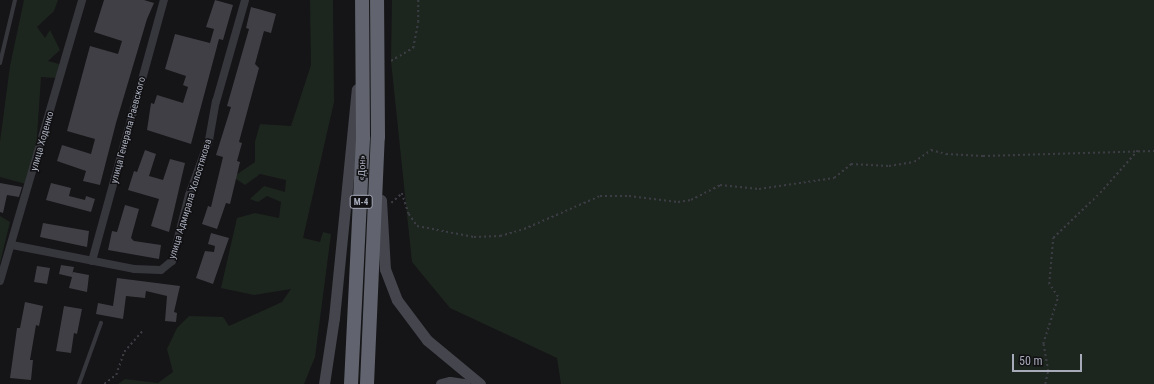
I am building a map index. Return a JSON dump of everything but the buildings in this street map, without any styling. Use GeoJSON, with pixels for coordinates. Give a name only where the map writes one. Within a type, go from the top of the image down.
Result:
{"type":"FeatureCollection","features":[{"type":"Feature","properties":{"kind":"highway","name":"«Дон»"},"geometry":{"type":"LineString","coordinates":[[351,384],[363,137],[362,0]]}},
{"type":"Feature","properties":{"kind":"highway","name":"«Дон»"},"geometry":{"type":"LineString","coordinates":[[367,384],[378,137],[377,0]]}},
{"type":"Feature","properties":{"kind":"main road"},"geometry":{"type":"LineString","coordinates":[[324,384],[336,295],[362,20]]}},
{"type":"Feature","properties":{"kind":"main road"},"geometry":{"type":"LineString","coordinates":[[378,137],[385,269],[397,300],[426,340],[480,384]]}},
{"type":"Feature","properties":{"kind":"main road"},"geometry":{"type":"LineString","coordinates":[[441,384],[450,382],[465,384]]}},
{"type":"Feature","properties":{"kind":"street","name":"улица Ходенко"},"geometry":{"type":"LineString","coordinates":[[0,281],[12,245],[82,0]]}},
{"type":"Feature","properties":{"kind":"street","name":"улица Генерала Раевского"},"geometry":{"type":"LineString","coordinates":[[92,261],[164,0]]}},
{"type":"Feature","properties":{"kind":"street","name":"улица Адмирала Холостякова"},"geometry":{"type":"LineString","coordinates":[[12,245],[134,270],[161,270],[172,261],[189,195],[209,140],[216,102],[245,0]]}},
{"type":"Feature","properties":{"kind":"lane"},"geometry":{"type":"LineString","coordinates":[[0,63],[15,0]]}},
{"type":"Feature","properties":{"kind":"lane"},"geometry":{"type":"LineString","coordinates":[[79,384],[101,323]]}},
{"type":"Feature","properties":{"kind":"path"},"geometry":{"type":"LineString","coordinates":[[392,61],[412,48],[418,22],[418,0]]}},
{"type":"Feature","properties":{"kind":"path"},"geometry":{"type":"LineString","coordinates":[[382,216],[399,194],[402,193],[409,214],[418,226],[474,237],[500,236],[524,230],[600,196],[629,196],[678,202],[691,200],[720,184],[759,189],[834,178],[851,164],[889,166],[914,162],[931,150],[946,154],[983,156],[1138,150],[1154,151]]}},
{"type":"Feature","properties":{"kind":"path"},"geometry":{"type":"LineString","coordinates":[[1045,384],[1048,371],[1043,344],[1058,297],[1049,284],[1053,238],[1100,193],[1138,150]]}},
{"type":"Feature","properties":{"kind":"path"},"geometry":{"type":"LineString","coordinates":[[104,384],[116,375],[124,352],[142,331]]}},
{"type":"Feature","properties":{"kind":"shaded area"},"geometry":{"type":"Polygon","coordinates":[[[24,0],[58,0],[54,11],[37,27],[45,38],[50,30],[60,50],[48,61],[59,64],[57,78],[41,77],[36,151],[26,184],[0,177],[0,142],[10,66],[24,0]]]}},
{"type":"Feature","properties":{"kind":"shaded area"},"geometry":{"type":"Polygon","coordinates":[[[310,0],[333,0],[334,102],[303,238],[320,242],[323,232],[331,234],[315,357],[304,384],[118,384],[125,379],[158,383],[173,372],[167,349],[177,328],[189,316],[223,317],[229,326],[282,302],[291,289],[254,295],[221,288],[237,218],[255,213],[279,218],[281,202],[267,196],[258,202],[250,199],[264,186],[285,192],[286,180],[260,174],[245,185],[233,177],[255,162],[255,142],[260,124],[291,126],[311,65],[310,0]]]}},
{"type":"Feature","properties":{"kind":"shaded area"},"geometry":{"type":"Polygon","coordinates":[[[392,0],[1154,0],[1154,384],[561,384],[557,358],[450,308],[412,262],[391,61],[392,0]]]}},
{"type":"Feature","properties":{"kind":"shaded area"},"geometry":{"type":"Polygon","coordinates":[[[0,216],[10,222],[0,263],[0,216]]]}}]}
